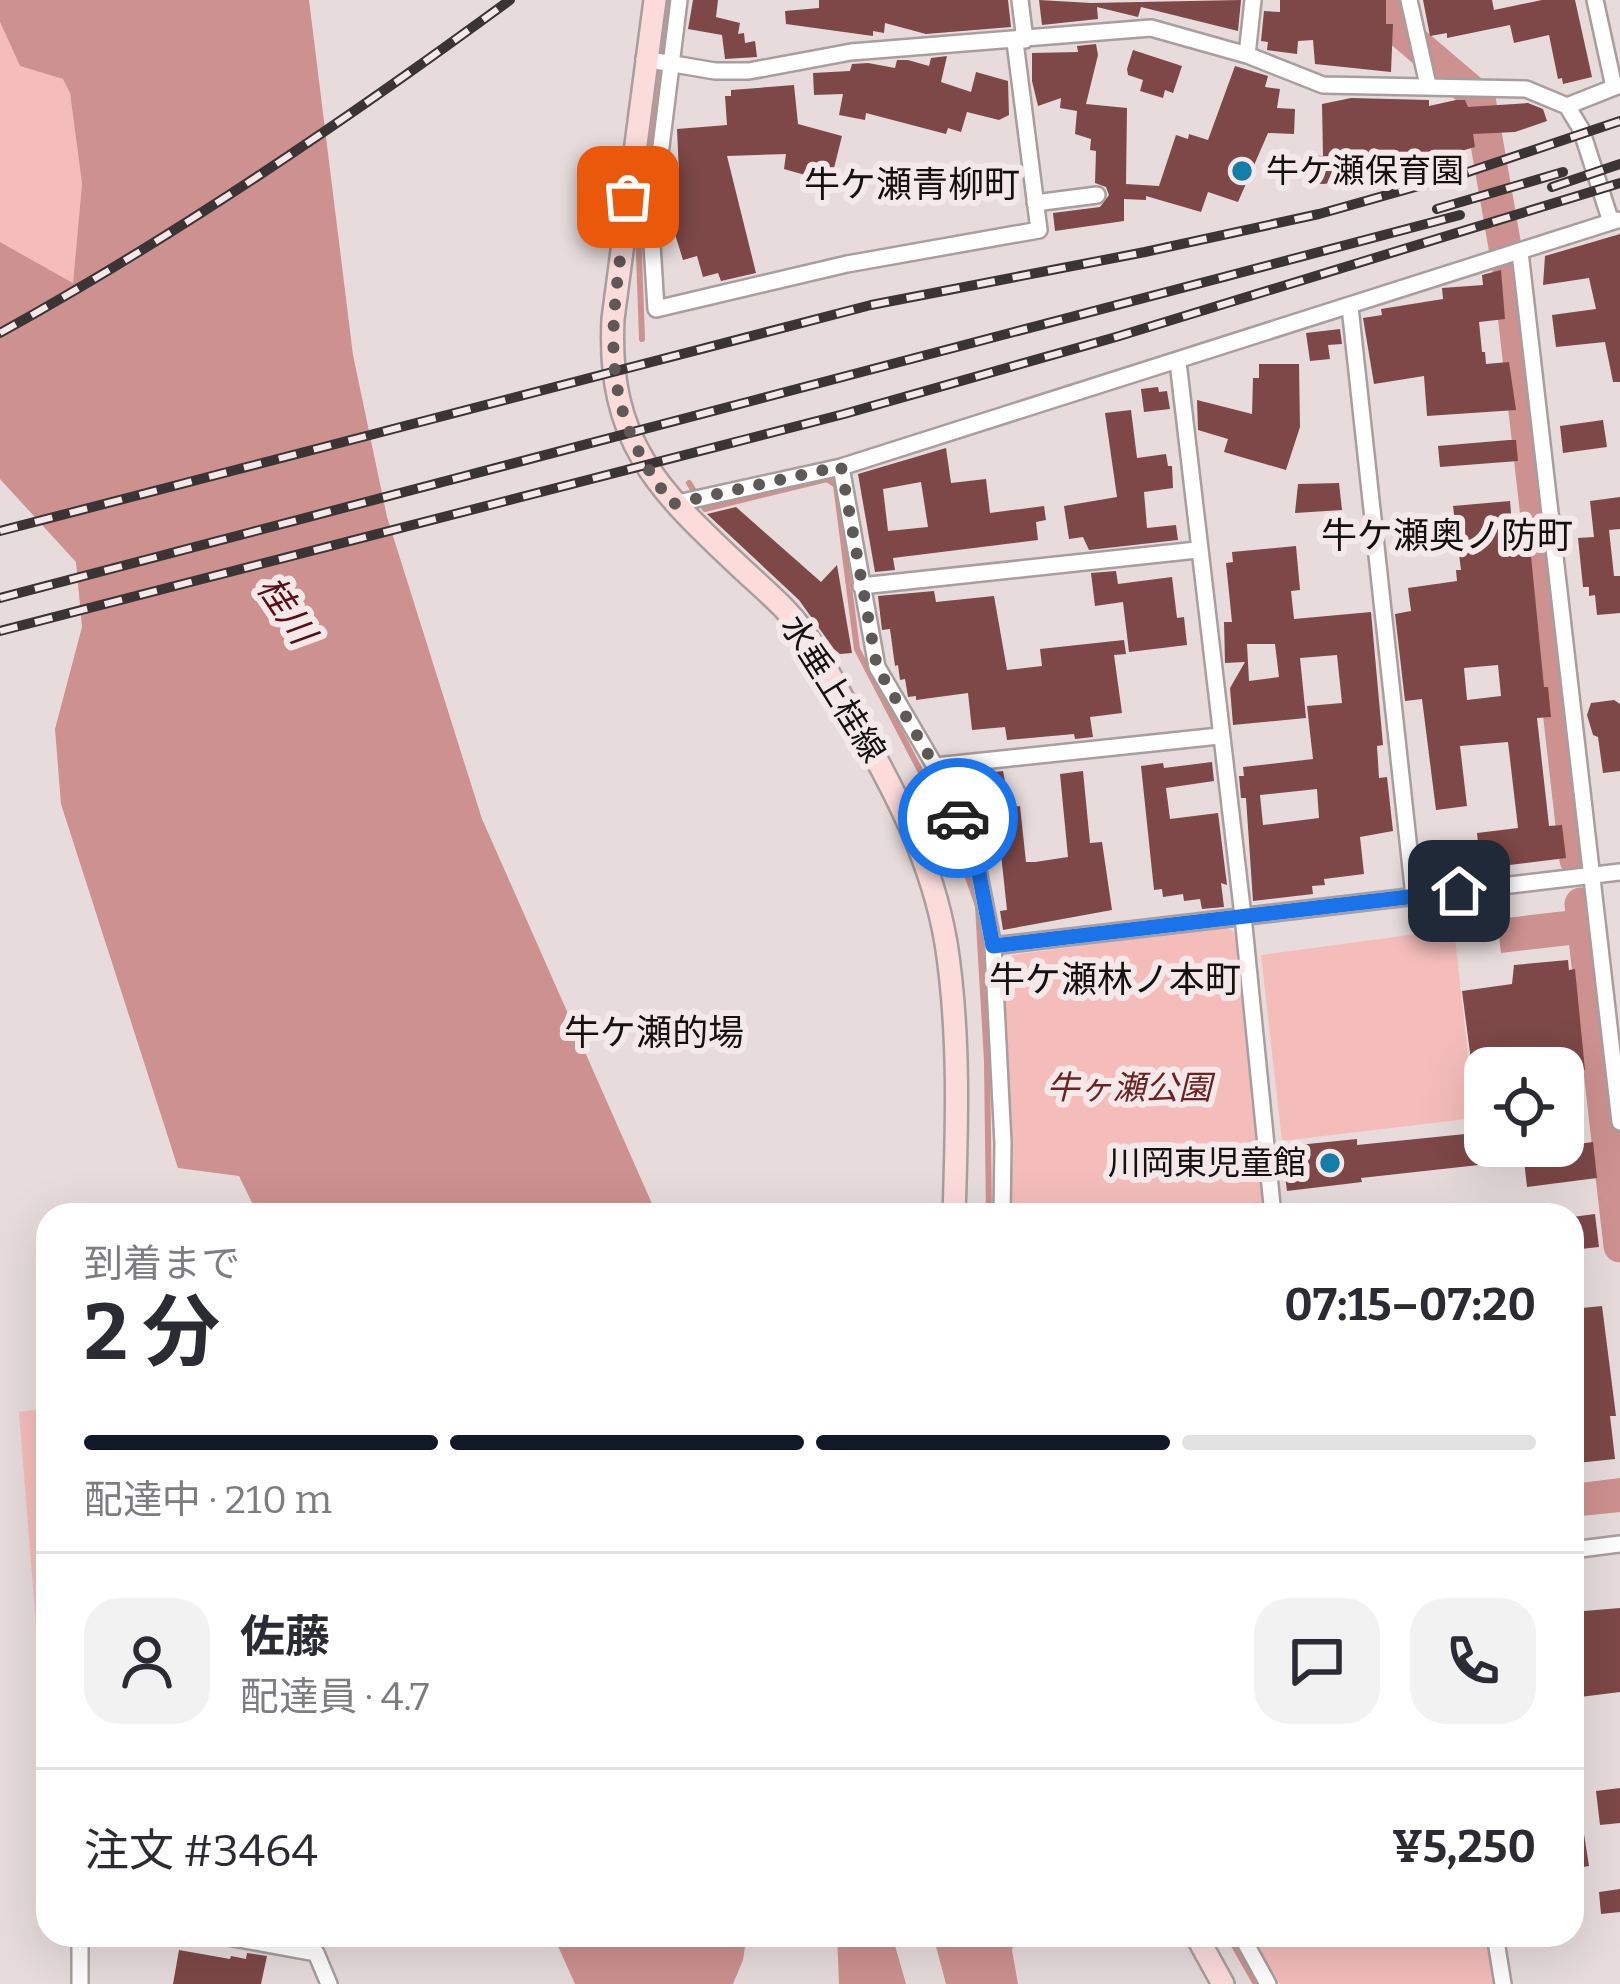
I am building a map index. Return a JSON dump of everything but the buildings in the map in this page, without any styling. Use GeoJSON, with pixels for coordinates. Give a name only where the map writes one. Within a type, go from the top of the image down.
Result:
{"type":"FeatureCollection","features":[{"type":"Feature","properties":{"kind":"main road","name":"水垂上桂線"},"geometry":{"type":"LineString","coordinates":[[655,0],[611,360],[626,424],[650,476],[688,501],[804,633],[918,841],[946,945],[955,1067],[954,1203]]}},
{"type":"Feature","properties":{"kind":"main road"},"geometry":{"type":"LineString","coordinates":[[1203,1947],[1223,1984]]}},
{"type":"Feature","properties":{"kind":"street"},"geometry":{"type":"LineString","coordinates":[[679,0],[651,228],[656,309],[848,264],[1039,230],[1020,0]]}},
{"type":"Feature","properties":{"kind":"street"},"geometry":{"type":"LineString","coordinates":[[1247,55],[1252,0]]}},
{"type":"Feature","properties":{"kind":"street"},"geometry":{"type":"LineString","coordinates":[[1409,0],[1428,85]]}},
{"type":"Feature","properties":{"kind":"street"},"geometry":{"type":"LineString","coordinates":[[1567,106],[1617,86],[1595,0]]}},
{"type":"Feature","properties":{"kind":"street"},"geometry":{"type":"LineString","coordinates":[[646,59],[715,71],[749,71],[850,52],[1151,28],[1247,55],[1323,85],[1526,89],[1567,106],[1616,220],[841,466],[688,501]]}},
{"type":"Feature","properties":{"kind":"street"},"geometry":{"type":"LineString","coordinates":[[1035,203],[1097,195]]}},
{"type":"Feature","properties":{"kind":"street"},"geometry":{"type":"LineString","coordinates":[[1519,252],[1620,1122]]}},
{"type":"Feature","properties":{"kind":"street"},"geometry":{"type":"LineString","coordinates":[[1350,307],[1414,896]]}},
{"type":"Feature","properties":{"kind":"street"},"geometry":{"type":"LineString","coordinates":[[1178,362],[1272,1203]]}},
{"type":"Feature","properties":{"kind":"street"},"geometry":{"type":"LineString","coordinates":[[841,466],[877,667],[935,766],[979,874],[993,946],[1002,1203]]}},
{"type":"Feature","properties":{"kind":"street"},"geometry":{"type":"LineString","coordinates":[[861,586],[1197,550]]}},
{"type":"Feature","properties":{"kind":"street"},"geometry":{"type":"LineString","coordinates":[[935,766],[1219,736]]}},
{"type":"Feature","properties":{"kind":"street"},"geometry":{"type":"LineString","coordinates":[[993,946],[1620,872]]}},
{"type":"Feature","properties":{"kind":"street"},"geometry":{"type":"LineString","coordinates":[[1584,1548],[1620,1544]]}},
{"type":"Feature","properties":{"kind":"street"},"geometry":{"type":"LineString","coordinates":[[80,1947],[80,1984]]}},
{"type":"Feature","properties":{"kind":"street"},"geometry":{"type":"LineString","coordinates":[[283,1947],[316,1953],[329,1984]]}},
{"type":"Feature","properties":{"kind":"street"},"geometry":{"type":"LineString","coordinates":[[1248,1947],[1268,1984]]}},
{"type":"Feature","properties":{"kind":"street"},"geometry":{"type":"LineString","coordinates":[[1497,1947],[1503,1984]]}},
{"type":"Feature","properties":{"kind":"green space"},"geometry":{"type":"Polygon","coordinates":[[[0,22],[20,66],[64,79],[70,93],[82,184],[73,283],[0,242],[0,22]]]}},
{"type":"Feature","properties":{"kind":"green space","name":"牛ヶ瀬公園"},"geometry":{"type":"Polygon","coordinates":[[[1226,927],[1237,934],[1265,1203],[1006,1203],[1002,963],[1013,955],[1226,927]]]}},
{"type":"Feature","properties":{"kind":"green space"},"geometry":{"type":"Polygon","coordinates":[[[1454,929],[1467,1047],[1464,1119],[1282,1141],[1261,955],[1454,929]]]}},
{"type":"Feature","properties":{"kind":"green space"},"geometry":{"type":"Polygon","coordinates":[[[36,1410],[36,1626],[19,1412],[36,1410]]]}},
{"type":"Feature","properties":{"kind":"green space"},"geometry":{"type":"Polygon","coordinates":[[[1258,1947],[1489,1947],[1494,1984],[1280,1984],[1258,1947]]]}},
{"type":"Feature","properties":{"kind":"water","name":"桂川"},"geometry":{"type":"Polygon","coordinates":[[[0,0],[309,0],[353,355],[387,517],[482,819],[652,1203],[252,1203],[239,1176],[178,1168],[61,804],[55,729],[82,627],[76,562],[0,479],[0,242],[73,283],[82,184],[70,93],[63,79],[20,66],[0,22],[0,0]]]}},
{"type":"Feature","properties":{"kind":"water"},"geometry":{"type":"Polygon","coordinates":[[[1566,911],[1570,945],[1501,953],[1497,919],[1566,911]]]}},
{"type":"Feature","properties":{"kind":"water"},"geometry":{"type":"Polygon","coordinates":[[[1620,1478],[1620,1512],[1584,1516],[1584,1482],[1620,1478]]]}},
{"type":"Feature","properties":{"kind":"water"},"geometry":{"type":"Polygon","coordinates":[[[558,1947],[745,1947],[733,1984],[575,1984],[558,1947]]]}},
{"type":"Feature","properties":{"kind":"water"},"geometry":{"type":"Polygon","coordinates":[[[837,1947],[895,1947],[906,1984],[839,1984],[837,1947]]]}},
{"type":"Feature","properties":{"kind":"water"},"geometry":{"type":"Polygon","coordinates":[[[936,1947],[1013,1947],[1018,1984],[946,1984],[936,1947]]]}},
{"type":"Feature","properties":{"kind":"waterway"},"geometry":{"type":"LineString","coordinates":[[642,339],[638,226],[670,0]]}},
{"type":"Feature","properties":{"kind":"waterway"},"geometry":{"type":"LineString","coordinates":[[1397,0],[1404,34],[1479,98],[1509,270],[1576,860]]}},
{"type":"Feature","properties":{"kind":"waterway"},"geometry":{"type":"LineString","coordinates":[[689,483],[705,509],[827,479],[836,485],[857,649],[953,834],[978,906],[989,1203]]}},
{"type":"Feature","properties":{"kind":"waterway"},"geometry":{"type":"LineString","coordinates":[[1581,904],[1620,1246]]}},
{"type":"Feature","properties":{"kind":"waterway"},"geometry":{"type":"LineString","coordinates":[[1235,1947],[1256,1984]]}},
{"type":"Feature","properties":{"kind":"railway"},"geometry":{"type":"LineString","coordinates":[[0,333],[260,175],[510,0]]}},
{"type":"Feature","properties":{"kind":"railway"},"geometry":{"type":"LineString","coordinates":[[0,531],[871,305],[1319,214],[1465,173],[1620,121]]}},
{"type":"Feature","properties":{"kind":"railway"},"geometry":{"type":"LineString","coordinates":[[1552,187],[1620,164]]}},
{"type":"Feature","properties":{"kind":"railway"},"geometry":{"type":"LineString","coordinates":[[1437,209],[1563,172]]}},
{"type":"Feature","properties":{"kind":"railway"},"geometry":{"type":"LineString","coordinates":[[0,631],[844,414],[1116,337],[1620,183]]}},
{"type":"Feature","properties":{"kind":"railway"},"geometry":{"type":"LineString","coordinates":[[0,598],[1460,215]]}},
{"type":"Feature","properties":{"kind":"way so far"},"geometry":{"type":"LineString","coordinates":[[628,197],[611,360],[626,424],[650,476],[673,504],[841,466],[877,667],[905,710],[958,818]]}},
{"type":"Feature","properties":{"kind":"place","name":"牛ケ瀬保育園"},"geometry":{"type":"Point","coordinates":[1242,171]}},
{"type":"Feature","properties":{"kind":"place","name":"川岡東児童館"},"geometry":{"type":"Point","coordinates":[1330,1163]}},
{"type":"Feature","properties":{"kind":"district","name":"牛ケ瀬青柳町"},"geometry":{"type":"Point","coordinates":[912,185]}},
{"type":"Feature","properties":{"kind":"district","name":"牛ケ瀬奥ノ防町"},"geometry":{"type":"Point","coordinates":[1447,536]}},
{"type":"Feature","properties":{"kind":"district","name":"牛ケ瀬林ノ本町"},"geometry":{"type":"Point","coordinates":[1115,980]}},
{"type":"Feature","properties":{"kind":"district","name":"牛ケ瀬的場"},"geometry":{"type":"Point","coordinates":[654,1033]}},
{"type":"Feature","properties":{"kind":"route"},"geometry":{"type":"LineString","coordinates":[[958,818],[979,874],[993,946],[1459,891]]}}]}
